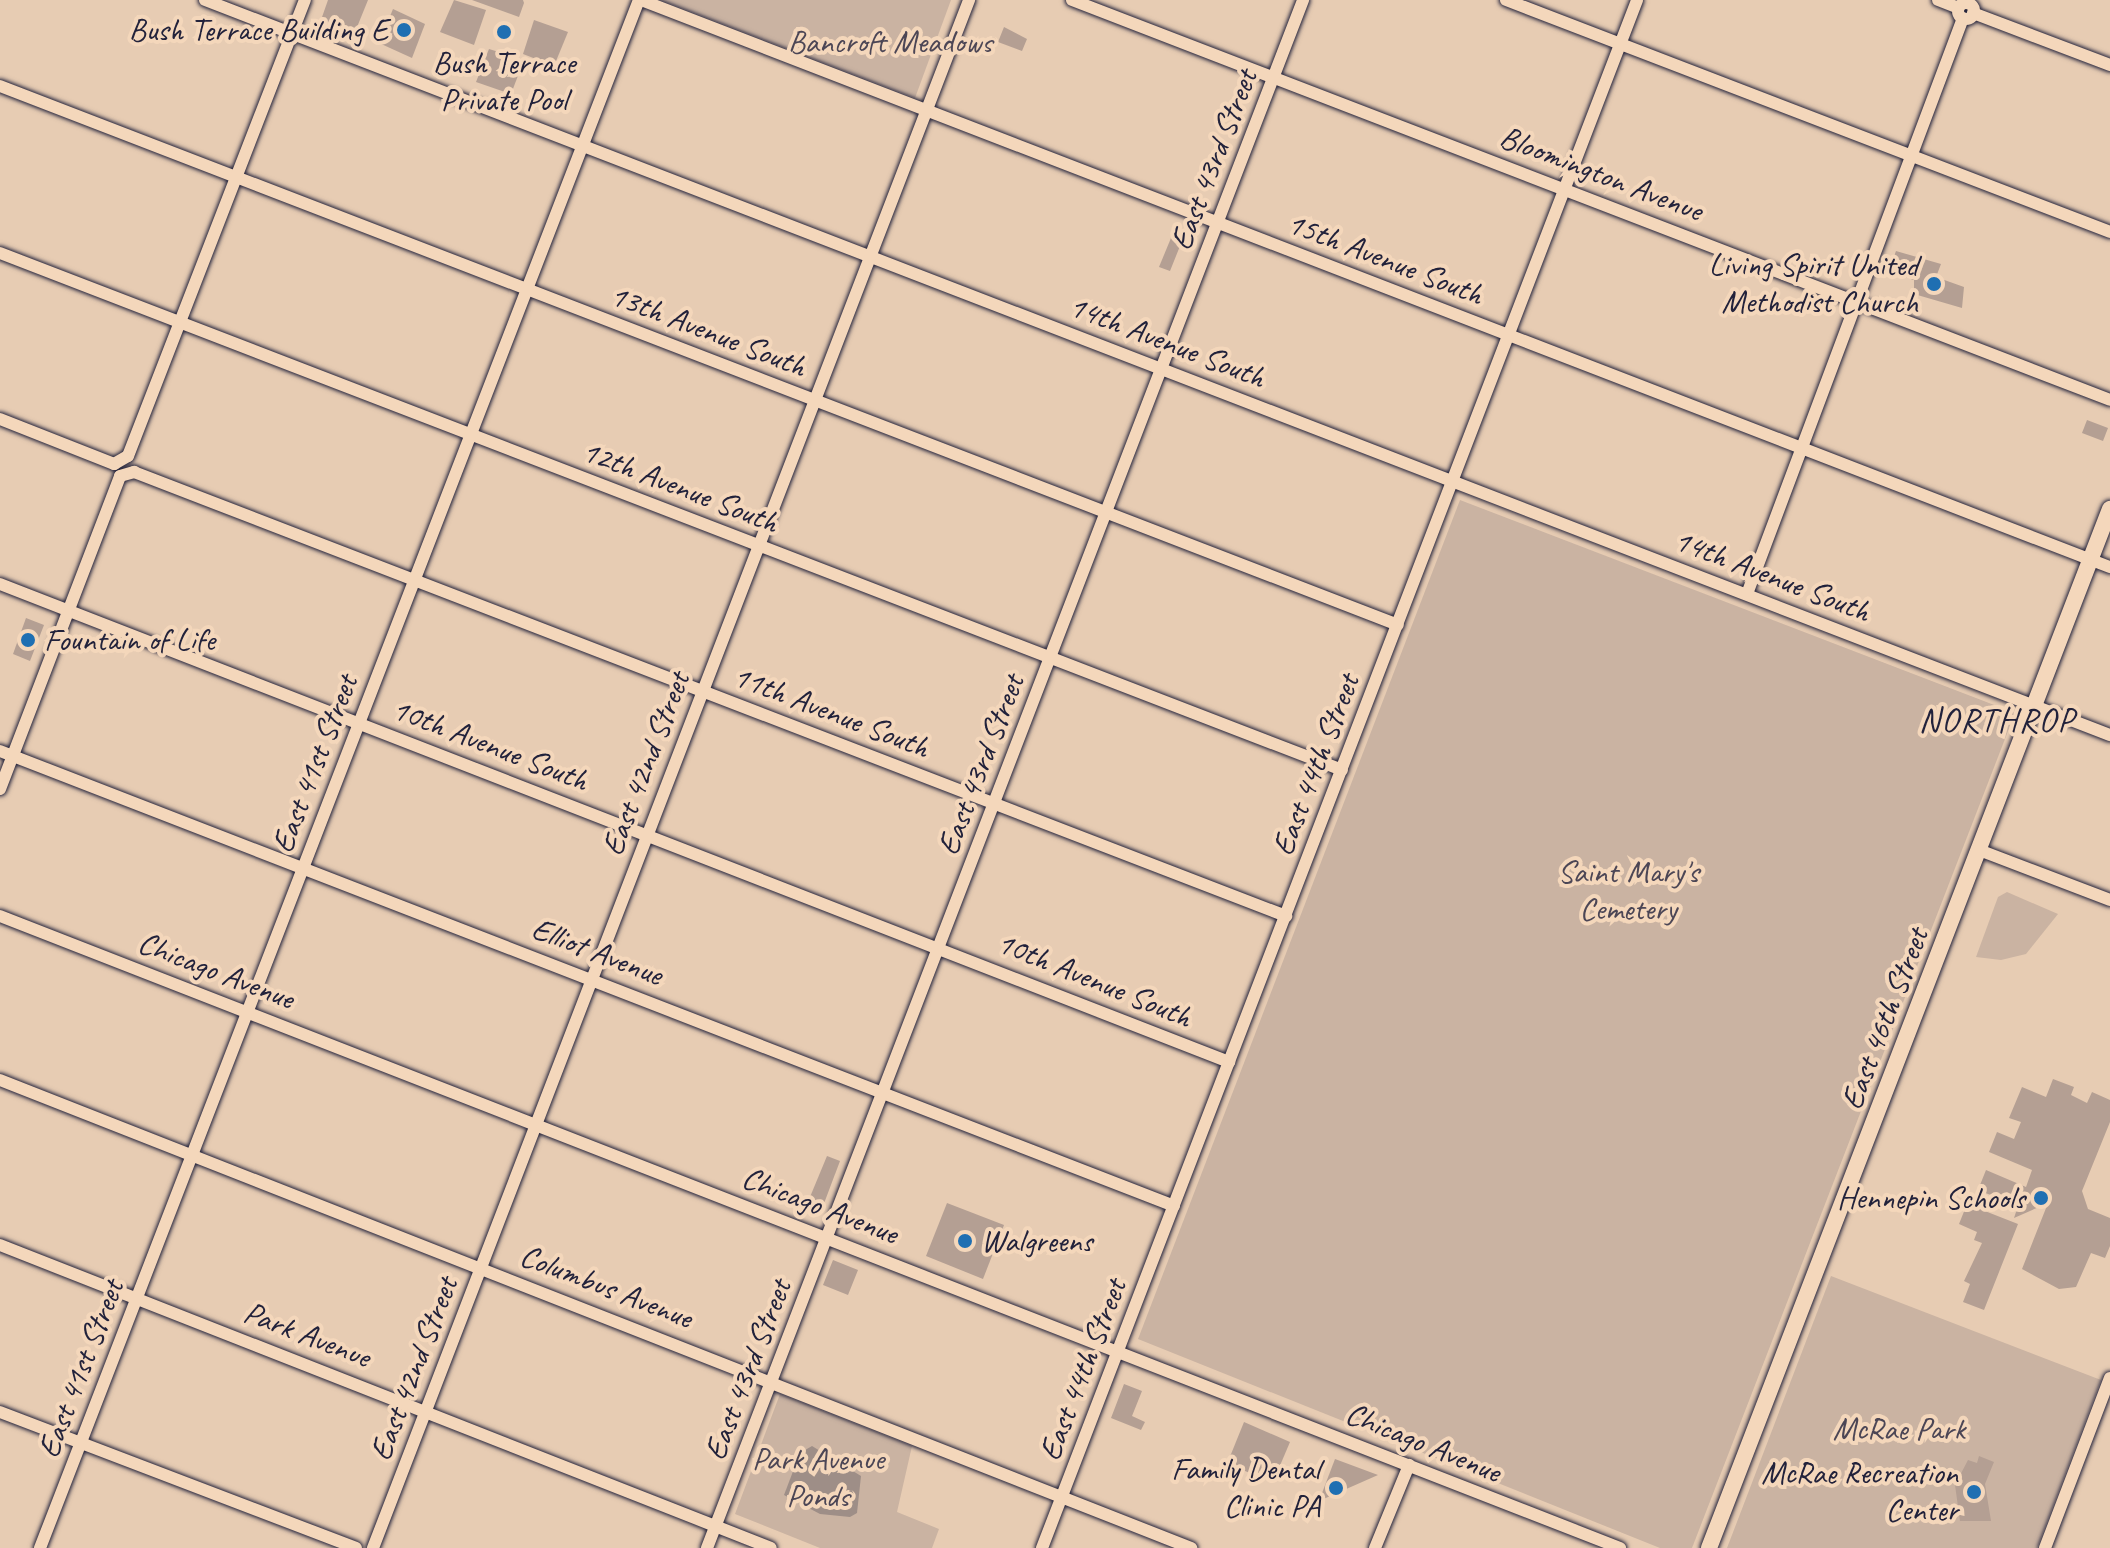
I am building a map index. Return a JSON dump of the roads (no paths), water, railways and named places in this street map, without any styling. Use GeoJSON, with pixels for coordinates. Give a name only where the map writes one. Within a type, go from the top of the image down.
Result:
{"type":"FeatureCollection","features":[{"type":"Feature","properties":{"kind":"main road","name":"East 46th Street"},"geometry":{"type":"LineString","coordinates":[[1709,1548],[2110,509]]}},
{"type":"Feature","properties":{"kind":"street","name":"14th Avenue South"},"geometry":{"type":"LineString","coordinates":[[205,0],[2110,735]]}},
{"type":"Feature","properties":{"kind":"street"},"geometry":{"type":"LineString","coordinates":[[0,419],[114,464],[131,450],[305,0]]}},
{"type":"Feature","properties":{"kind":"street","name":"15th Avenue South"},"geometry":{"type":"LineString","coordinates":[[640,0],[2110,567]]}},
{"type":"Feature","properties":{"kind":"street","name":"East 41st Street"},"geometry":{"type":"LineString","coordinates":[[40,1548],[640,0]]}},
{"type":"Feature","properties":{"kind":"street","name":"East 42nd Street"},"geometry":{"type":"LineString","coordinates":[[373,1548],[969,0]]}},
{"type":"Feature","properties":{"kind":"street","name":"Bloomington Avenue"},"geometry":{"type":"LineString","coordinates":[[1072,0],[2110,400]]}},
{"type":"Feature","properties":{"kind":"street","name":"East 43rd Street"},"geometry":{"type":"LineString","coordinates":[[707,1548],[1303,0]]}},
{"type":"Feature","properties":{"kind":"street"},"geometry":{"type":"LineString","coordinates":[[1506,0],[2110,232]]}},
{"type":"Feature","properties":{"kind":"street","name":"East 44th Street"},"geometry":{"type":"LineString","coordinates":[[1042,1548],[1637,0]]}},
{"type":"Feature","properties":{"kind":"street"},"geometry":{"type":"LineString","coordinates":[[1938,0],[2110,65]]}},
{"type":"Feature","properties":{"kind":"street"},"geometry":{"type":"LineString","coordinates":[[1747,594],[1967,9]]}},
{"type":"Feature","properties":{"kind":"street","name":"13th Avenue South"},"geometry":{"type":"LineString","coordinates":[[0,86],[1398,625]]}},
{"type":"Feature","properties":{"kind":"street","name":"12th Avenue South"},"geometry":{"type":"LineString","coordinates":[[0,253],[1342,770]]}},
{"type":"Feature","properties":{"kind":"street","name":"11th Avenue South"},"geometry":{"type":"LineString","coordinates":[[68,610],[120,476],[134,472],[1286,916]]}},
{"type":"Feature","properties":{"kind":"street","name":"10th Avenue South"},"geometry":{"type":"LineString","coordinates":[[0,584],[1229,1062]]}},
{"type":"Feature","properties":{"kind":"street"},"geometry":{"type":"LineString","coordinates":[[0,789],[6,752],[68,610]]}},
{"type":"Feature","properties":{"kind":"street","name":"Elliot Avenue"},"geometry":{"type":"LineString","coordinates":[[6,752],[1174,1206]]}},
{"type":"Feature","properties":{"kind":"street"},"geometry":{"type":"LineString","coordinates":[[1979,850],[2110,900]]}},
{"type":"Feature","properties":{"kind":"street","name":"Chicago Avenue"},"geometry":{"type":"LineString","coordinates":[[0,916],[248,1010],[1620,1548]]}},
{"type":"Feature","properties":{"kind":"street","name":"Columbus Avenue"},"geometry":{"type":"LineString","coordinates":[[0,1080],[772,1380],[1191,1548]]}},
{"type":"Feature","properties":{"kind":"street","name":"Park Avenue"},"geometry":{"type":"LineString","coordinates":[[0,1245],[426,1409],[771,1548]]}},
{"type":"Feature","properties":{"kind":"street"},"geometry":{"type":"LineString","coordinates":[[2045,1548],[2106,1401],[2110,1378]]}},
{"type":"Feature","properties":{"kind":"street"},"geometry":{"type":"LineString","coordinates":[[0,1412],[356,1548]]}},
{"type":"Feature","properties":{"kind":"street"},"geometry":{"type":"LineString","coordinates":[[1375,1548],[1409,1465]]}},
{"type":"Feature","properties":{"kind":"place","name":"Bush Terrace Building E"},"geometry":{"type":"Point","coordinates":[404,30]}},
{"type":"Feature","properties":{"kind":"place","name":"Bush Terrace Private Pool"},"geometry":{"type":"Point","coordinates":[504,32]}},
{"type":"Feature","properties":{"kind":"place","name":"Living Spirit United Methodist Church"},"geometry":{"type":"Point","coordinates":[1934,284]}},
{"type":"Feature","properties":{"kind":"place","name":"Fountain of Life"},"geometry":{"type":"Point","coordinates":[28,640]}},
{"type":"Feature","properties":{"kind":"place","name":"Hennepin Schools"},"geometry":{"type":"Point","coordinates":[2041,1198]}},
{"type":"Feature","properties":{"kind":"place","name":"Walgreens"},"geometry":{"type":"Point","coordinates":[965,1241]}},
{"type":"Feature","properties":{"kind":"place","name":"Family Dental Clinic PA"},"geometry":{"type":"Point","coordinates":[1336,1488]}},
{"type":"Feature","properties":{"kind":"place","name":"McRae Recreation Center"},"geometry":{"type":"Point","coordinates":[1974,1492]}},
{"type":"Feature","properties":{"kind":"district","name":"NORTHROP"},"geometry":{"type":"Point","coordinates":[1997,720]}},
{"type":"Feature","properties":{"kind":"park label","name":"Bancroft Meadows"},"geometry":{"type":"Point","coordinates":[890,42]}},
{"type":"Feature","properties":{"kind":"park label","name":"Saint Mary's Cemetery"},"geometry":{"type":"Point","coordinates":[1628,892]}},
{"type":"Feature","properties":{"kind":"park label","name":"McRae Park"},"geometry":{"type":"Point","coordinates":[1899,1429]}},
{"type":"Feature","properties":{"kind":"park label","name":"Park Avenue Ponds"},"geometry":{"type":"Point","coordinates":[818,1478]}}]}
